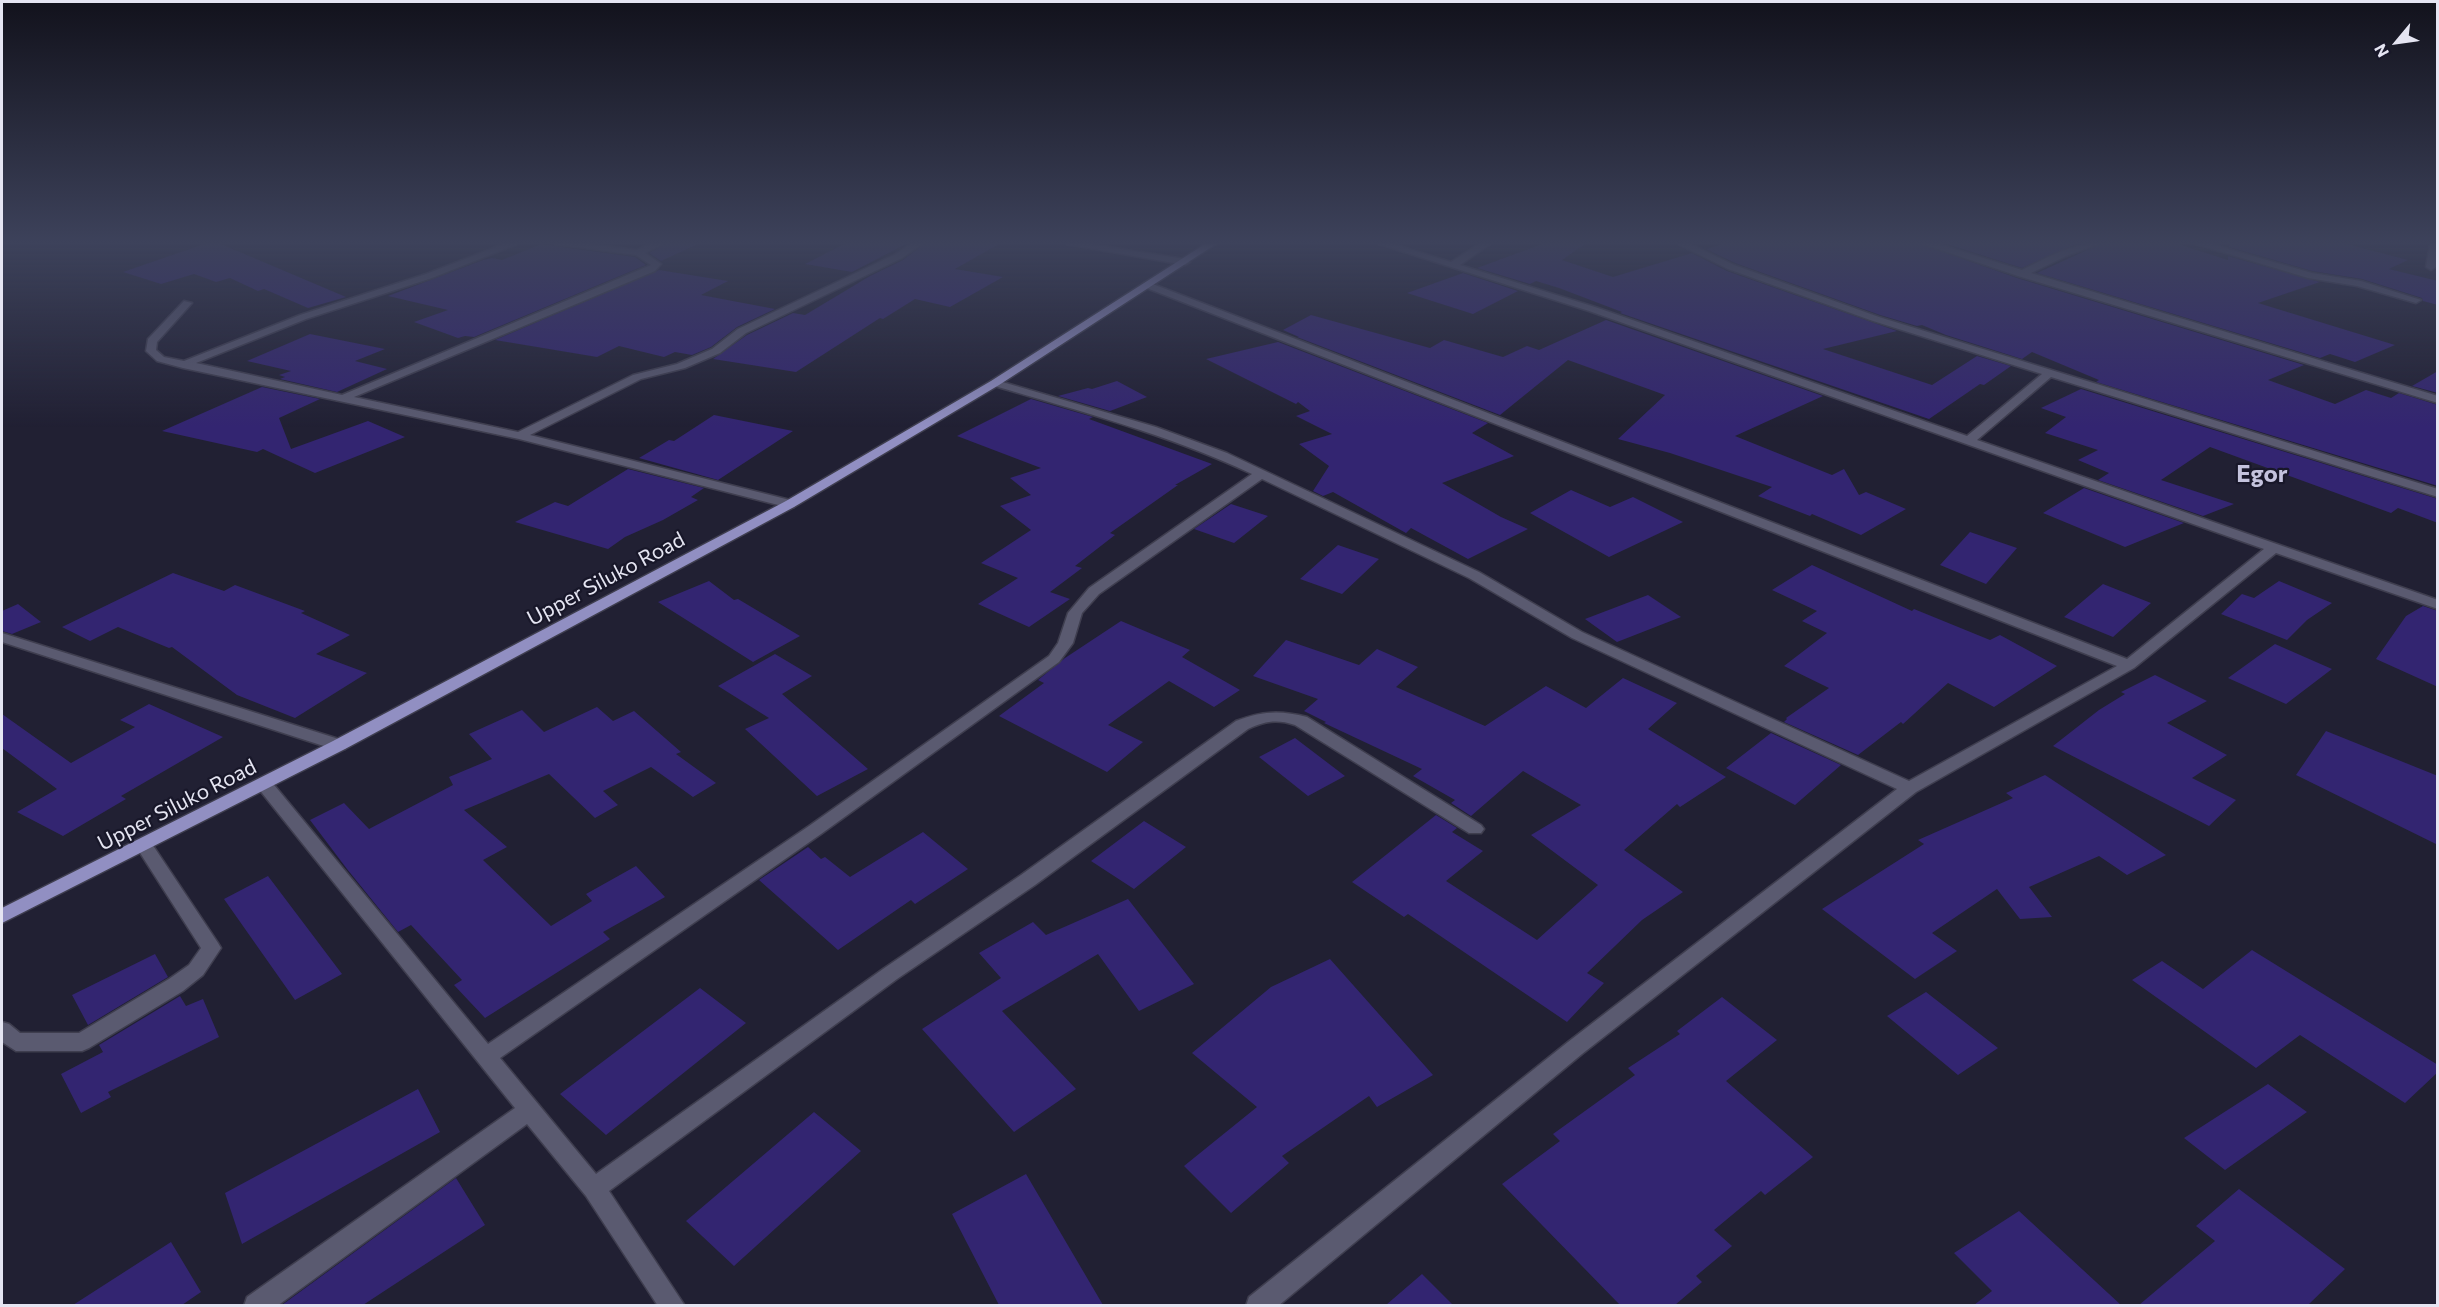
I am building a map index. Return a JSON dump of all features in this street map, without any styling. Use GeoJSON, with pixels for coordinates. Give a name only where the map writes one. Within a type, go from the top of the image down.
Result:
{"type":"FeatureCollection","features":[{"type":"Feature","properties":{"kind":"main road","name":"Upper Siluko Road"},"geometry":{"type":"LineString","coordinates":[[2,916],[339,745],[790,504],[995,382],[1116,305]]}},
{"type":"Feature","properties":{"kind":"street"},"geometry":{"type":"LineString","coordinates":[[185,305],[152,341],[151,351],[161,359],[519,436],[790,504]]}},
{"type":"Feature","properties":{"kind":"street"},"geometry":{"type":"LineString","coordinates":[[183,365],[303,317],[340,305]]}},
{"type":"Feature","properties":{"kind":"street"},"geometry":{"type":"LineString","coordinates":[[343,398],[566,305]]}},
{"type":"Feature","properties":{"kind":"street"},"geometry":{"type":"LineString","coordinates":[[519,436],[638,377],[681,366],[716,351],[742,331],[796,305]]}},
{"type":"Feature","properties":{"kind":"street"},"geometry":{"type":"LineString","coordinates":[[1200,305],[2129,665]]}},
{"type":"Feature","properties":{"kind":"street"},"geometry":{"type":"LineString","coordinates":[[1579,305],[2438,605]]}},
{"type":"Feature","properties":{"kind":"street"},"geometry":{"type":"LineString","coordinates":[[1835,305],[1876,320],[2438,493]]}},
{"type":"Feature","properties":{"kind":"street"},"geometry":{"type":"LineString","coordinates":[[2124,305],[2438,400]]}},
{"type":"Feature","properties":{"kind":"street"},"geometry":{"type":"LineString","coordinates":[[1968,441],[2049,373]]}},
{"type":"Feature","properties":{"kind":"street"},"geometry":{"type":"LineString","coordinates":[[995,382],[1152,429],[1224,456],[1465,571],[1577,635],[1911,788]]}},
{"type":"Feature","properties":{"kind":"street"},"geometry":{"type":"LineString","coordinates":[[486,1058],[815,830],[1054,659],[1066,647],[1073,618],[1081,603],[1094,591],[1261,474]]}},
{"type":"Feature","properties":{"kind":"street"},"geometry":{"type":"LineString","coordinates":[[1258,1305],[1575,1048],[1911,788],[2129,665],[2273,548]]}},
{"type":"Feature","properties":{"kind":"street"},"geometry":{"type":"LineString","coordinates":[[2,637],[339,745]]}},
{"type":"Feature","properties":{"kind":"street"},"geometry":{"type":"LineString","coordinates":[[594,1189],[890,974],[1028,880],[1242,725],[1264,716],[1277,714],[1301,721],[1475,829]]}},
{"type":"Feature","properties":{"kind":"street"},"geometry":{"type":"LineString","coordinates":[[264,784],[594,1189],[673,1305]]}},
{"type":"Feature","properties":{"kind":"street"},"geometry":{"type":"LineString","coordinates":[[2,1030],[16,1042],[82,1042],[176,985],[196,970],[211,948],[144,844]]}},
{"type":"Feature","properties":{"kind":"street"},"geometry":{"type":"LineString","coordinates":[[255,1305],[529,1110]]}},
{"type":"Feature","properties":{"kind":"building"},"geometry":{"type":"Polygon","coordinates":[[[301,305],[318,305],[308,308],[301,305]]]}},
{"type":"Feature","properties":{"kind":"building"},"geometry":{"type":"Polygon","coordinates":[[[427,305],[550,305],[474,337],[458,338],[414,322],[448,310],[427,305]]]}},
{"type":"Feature","properties":{"kind":"building"},"geometry":{"type":"Polygon","coordinates":[[[577,305],[754,305],[775,309],[737,327],[711,347],[692,355],[675,352],[664,357],[619,346],[597,357],[495,340],[577,305]]]}},
{"type":"Feature","properties":{"kind":"building"},"geometry":{"type":"Polygon","coordinates":[[[822,305],[905,305],[883,319],[880,318],[796,372],[713,359],[747,335],[793,313],[805,315],[822,305]]]}},
{"type":"Feature","properties":{"kind":"building"},"geometry":{"type":"Polygon","coordinates":[[[1445,305],[1491,305],[1473,314],[1445,305]]]}},
{"type":"Feature","properties":{"kind":"building"},"geometry":{"type":"Polygon","coordinates":[[[1604,305],[1823,305],[1897,331],[1823,349],[1932,385],[1977,356],[2011,366],[1929,419],[1620,313],[1622,312],[1604,305]]]}},
{"type":"Feature","properties":{"kind":"building"},"geometry":{"type":"Polygon","coordinates":[[[1852,305],[2106,305],[2304,365],[2268,380],[2335,404],[2366,390],[2391,398],[2399,393],[2438,405],[2438,486],[2096,382],[2099,380],[2032,352],[2022,359],[1922,325],[1917,326],[1852,305]]]}},
{"type":"Feature","properties":{"kind":"building"},"geometry":{"type":"Polygon","coordinates":[[[2144,305],[2265,305],[2395,345],[2355,362],[2330,354],[2320,358],[2144,305]]]}},
{"type":"Feature","properties":{"kind":"building"},"geometry":{"type":"Polygon","coordinates":[[[1311,315],[1430,348],[1444,340],[1503,357],[1527,346],[1539,350],[1606,320],[1823,396],[1735,436],[1832,475],[1844,469],[1859,495],[1866,492],[1906,509],[1861,535],[1812,514],[1810,516],[1758,496],[1772,487],[1670,453],[1618,439],[1665,395],[1568,360],[1500,415],[1283,330],[1311,315]]]}},
{"type":"Feature","properties":{"kind":"building"},"geometry":{"type":"Polygon","coordinates":[[[310,334],[385,349],[355,361],[387,369],[337,392],[280,379],[285,377],[279,375],[291,371],[247,361],[310,334]]]}},
{"type":"Feature","properties":{"kind":"building"},"geometry":{"type":"Polygon","coordinates":[[[1278,342],[1488,423],[1472,433],[1514,456],[1442,483],[1501,517],[1528,529],[1468,559],[1411,528],[1406,533],[1333,492],[1323,496],[1313,491],[1329,466],[1299,444],[1332,434],[1296,416],[1310,411],[1298,402],[1296,404],[1206,359],[1278,342]]]}},
{"type":"Feature","properties":{"kind":"building"},"geometry":{"type":"Polygon","coordinates":[[[2438,371],[2438,393],[2412,386],[2438,371]]]}},
{"type":"Feature","properties":{"kind":"building"},"geometry":{"type":"Polygon","coordinates":[[[1117,381],[1147,397],[1110,411],[1058,396],[1092,389],[1117,381]]]}},
{"type":"Feature","properties":{"kind":"building"},"geometry":{"type":"Polygon","coordinates":[[[262,387],[320,399],[279,418],[291,449],[368,421],[405,437],[315,473],[263,449],[257,452],[162,431],[262,387]]]}},
{"type":"Feature","properties":{"kind":"building"},"geometry":{"type":"Polygon","coordinates":[[[2081,389],[2438,499],[2438,523],[2398,508],[2391,513],[2210,447],[2161,480],[2234,504],[2203,516],[2098,480],[2109,473],[2078,460],[2098,450],[2045,433],[2066,417],[2041,408],[2081,389]]]}},
{"type":"Feature","properties":{"kind":"building"},"geometry":{"type":"Polygon","coordinates":[[[1031,399],[1093,417],[1089,419],[1212,464],[1175,485],[1178,485],[1110,533],[1115,535],[1075,566],[1082,568],[1050,592],[1070,599],[1029,627],[978,604],[1018,578],[981,563],[1031,530],[1000,506],[1031,495],[1010,478],[1041,468],[957,436],[1031,399]]]}},
{"type":"Feature","properties":{"kind":"building"},"geometry":{"type":"Polygon","coordinates":[[[714,415],[793,431],[718,480],[639,458],[669,440],[674,441],[714,415]]]}},
{"type":"Feature","properties":{"kind":"building"},"geometry":{"type":"Polygon","coordinates":[[[628,469],[704,488],[691,497],[698,500],[663,520],[625,537],[608,549],[515,522],[555,502],[568,506],[628,469]]]}},
{"type":"Feature","properties":{"kind":"building"},"geometry":{"type":"Polygon","coordinates":[[[2084,488],[2184,523],[2125,547],[2043,513],[2084,488]]]}},
{"type":"Feature","properties":{"kind":"building"},"geometry":{"type":"Polygon","coordinates":[[[1571,490],[1610,507],[1633,497],[1683,522],[1609,557],[1530,513],[1571,490]]]}},
{"type":"Feature","properties":{"kind":"building"},"geometry":{"type":"Polygon","coordinates":[[[1231,504],[1268,516],[1234,543],[1194,529],[1231,504]]]}},
{"type":"Feature","properties":{"kind":"building"},"geometry":{"type":"Polygon","coordinates":[[[1970,532],[2017,548],[1986,584],[1940,565],[1970,532]]]}},
{"type":"Feature","properties":{"kind":"building"},"geometry":{"type":"Polygon","coordinates":[[[1338,545],[1379,559],[1342,594],[1300,579],[1338,545]]]}},
{"type":"Feature","properties":{"kind":"building"},"geometry":{"type":"Polygon","coordinates":[[[1812,565],[1912,611],[1914,609],[1990,640],[2000,635],[2057,666],[1994,707],[1948,683],[1903,724],[1901,722],[1858,755],[1784,722],[1786,718],[1829,688],[1784,666],[1827,633],[1802,621],[1817,611],[1772,590],[1812,565]]]}},
{"type":"Feature","properties":{"kind":"building"},"geometry":{"type":"Polygon","coordinates":[[[173,573],[224,591],[235,585],[305,611],[301,613],[350,635],[316,654],[367,673],[295,718],[237,695],[172,647],[169,648],[118,627],[90,641],[62,627],[173,573]]]}},
{"type":"Feature","properties":{"kind":"building"},"geometry":{"type":"Polygon","coordinates":[[[709,581],[734,600],[738,599],[800,636],[753,662],[658,602],[709,581]]]}},
{"type":"Feature","properties":{"kind":"building"},"geometry":{"type":"Polygon","coordinates":[[[2279,581],[2332,603],[2307,620],[2287,640],[2221,614],[2242,594],[2254,598],[2279,581]]]}},
{"type":"Feature","properties":{"kind":"building"},"geometry":{"type":"Polygon","coordinates":[[[2103,584],[2151,603],[2113,637],[2064,617],[2103,584]]]}},
{"type":"Feature","properties":{"kind":"building"},"geometry":{"type":"Polygon","coordinates":[[[1648,595],[1681,617],[1617,642],[1585,619],[1648,595]]]}},
{"type":"Feature","properties":{"kind":"building"},"geometry":{"type":"Polygon","coordinates":[[[18,604],[41,622],[12,634],[2,631],[2,611],[18,604]]]}},
{"type":"Feature","properties":{"kind":"building"},"geometry":{"type":"Polygon","coordinates":[[[2423,606],[2438,611],[2438,687],[2376,659],[2406,616],[2423,606]]]}},
{"type":"Feature","properties":{"kind":"building"},"geometry":{"type":"Polygon","coordinates":[[[1121,621],[1190,650],[1182,657],[1240,690],[1214,707],[1169,681],[1108,725],[1143,742],[1107,772],[999,716],[1044,683],[1038,680],[1065,658],[1121,621]]]}},
{"type":"Feature","properties":{"kind":"building"},"geometry":{"type":"Polygon","coordinates":[[[1286,640],[1359,665],[1377,649],[1418,667],[1396,687],[1485,726],[1546,686],[1586,708],[1623,678],[1677,703],[1648,729],[1726,777],[1680,807],[1677,804],[1624,850],[1683,892],[1642,920],[1587,973],[1604,983],[1567,1022],[1408,914],[1404,917],[1352,882],[1436,815],[1457,828],[1452,832],[1483,851],[1446,881],[1537,940],[1598,885],[1531,835],[1581,805],[1523,771],[1471,816],[1451,803],[1455,800],[1413,776],[1422,769],[1324,723],[1326,722],[1304,711],[1318,699],[1253,676],[1286,640]]]}},
{"type":"Feature","properties":{"kind":"building"},"geometry":{"type":"Polygon","coordinates":[[[2275,644],[2332,669],[2286,704],[2228,678],[2275,644]]]}},
{"type":"Feature","properties":{"kind":"building"},"geometry":{"type":"Polygon","coordinates":[[[775,654],[812,676],[782,694],[868,769],[817,796],[745,729],[769,718],[718,686],[775,654]]]}},
{"type":"Feature","properties":{"kind":"building"},"geometry":{"type":"Polygon","coordinates":[[[2155,675],[2207,701],[2167,723],[2227,755],[2192,778],[2236,800],[2209,826],[2053,746],[2099,710],[2125,694],[2121,692],[2155,675]]]}},
{"type":"Feature","properties":{"kind":"building"},"geometry":{"type":"Polygon","coordinates":[[[149,704],[223,737],[121,796],[126,799],[63,836],[17,812],[57,789],[2,748],[2,714],[71,763],[135,727],[120,720],[149,704]]]}},
{"type":"Feature","properties":{"kind":"building"},"geometry":{"type":"Polygon","coordinates":[[[597,707],[613,721],[634,711],[681,752],[676,754],[716,783],[693,797],[651,767],[603,791],[618,805],[595,818],[549,774],[464,810],[507,847],[483,860],[551,926],[592,901],[586,894],[636,866],[665,897],[603,932],[610,939],[485,1018],[454,985],[462,980],[411,925],[398,932],[310,820],[344,803],[369,829],[453,785],[449,777],[492,759],[469,734],[522,710],[544,732],[597,707]]]}},
{"type":"Feature","properties":{"kind":"building"},"geometry":{"type":"Polygon","coordinates":[[[2326,731],[2438,776],[2438,845],[2296,775],[2326,731]]]}},
{"type":"Feature","properties":{"kind":"building"},"geometry":{"type":"Polygon","coordinates":[[[1771,733],[1841,765],[1795,805],[1726,768],[1771,733]]]}},
{"type":"Feature","properties":{"kind":"building"},"geometry":{"type":"Polygon","coordinates":[[[1295,738],[1345,776],[1308,796],[1259,757],[1295,738]]]}},
{"type":"Feature","properties":{"kind":"building"},"geometry":{"type":"Polygon","coordinates":[[[2045,775],[2166,855],[2127,875],[2099,856],[2029,887],[2052,917],[2020,919],[1997,889],[1932,933],[1957,951],[1915,979],[1822,909],[1924,844],[1918,840],[2013,798],[2006,793],[2045,775]]]}},
{"type":"Feature","properties":{"kind":"building"},"geometry":{"type":"Polygon","coordinates":[[[1144,821],[1186,847],[1134,889],[1091,861],[1144,821]]]}},
{"type":"Feature","properties":{"kind":"building"},"geometry":{"type":"Polygon","coordinates":[[[923,832],[968,869],[915,904],[911,900],[838,950],[759,880],[808,847],[821,859],[825,857],[850,877],[923,832]]]}},
{"type":"Feature","properties":{"kind":"building"},"geometry":{"type":"Polygon","coordinates":[[[268,876],[342,974],[295,1000],[224,899],[268,876]]]}},
{"type":"Feature","properties":{"kind":"building"},"geometry":{"type":"Polygon","coordinates":[[[1128,899],[1194,984],[1139,1011],[1098,954],[1002,1011],[1076,1089],[1014,1132],[922,1029],[1001,978],[979,953],[1033,922],[1046,935],[1128,899]]]}},
{"type":"Feature","properties":{"kind":"building"},"geometry":{"type":"Polygon","coordinates":[[[2252,950],[2438,1065],[2438,1072],[2405,1103],[2300,1035],[2256,1068],[2132,980],[2162,961],[2203,989],[2252,950]]]}},
{"type":"Feature","properties":{"kind":"building"},"geometry":{"type":"Polygon","coordinates":[[[155,954],[168,977],[88,1025],[72,995],[155,954]]]}},
{"type":"Feature","properties":{"kind":"building"},"geometry":{"type":"Polygon","coordinates":[[[1330,959],[1433,1075],[1377,1107],[1369,1096],[1282,1156],[1289,1163],[1231,1213],[1184,1166],[1257,1107],[1192,1053],[1271,987],[1330,959]]]}},
{"type":"Feature","properties":{"kind":"building"},"geometry":{"type":"Polygon","coordinates":[[[700,988],[746,1023],[606,1135],[560,1094],[700,988]]]}},
{"type":"Feature","properties":{"kind":"building"},"geometry":{"type":"Polygon","coordinates":[[[1926,992],[1998,1048],[1958,1075],[1887,1016],[1926,992]]]}},
{"type":"Feature","properties":{"kind":"building"},"geometry":{"type":"Polygon","coordinates":[[[180,996],[186,1006],[203,999],[219,1037],[108,1092],[111,1097],[81,1113],[61,1074],[103,1052],[99,1045],[180,996]]]}},
{"type":"Feature","properties":{"kind":"building"},"geometry":{"type":"Polygon","coordinates":[[[1722,997],[1777,1040],[1726,1081],[1813,1157],[1765,1195],[1761,1191],[1714,1230],[1732,1246],[1696,1276],[1702,1282],[1675,1305],[1620,1305],[1502,1184],[1560,1141],[1553,1134],[1635,1075],[1628,1068],[1680,1034],[1677,1031],[1722,997]]]}},
{"type":"Feature","properties":{"kind":"building"},"geometry":{"type":"Polygon","coordinates":[[[2268,1084],[2307,1112],[2225,1170],[2184,1138],[2268,1084]]]}},
{"type":"Feature","properties":{"kind":"building"},"geometry":{"type":"Polygon","coordinates":[[[418,1089],[440,1132],[242,1244],[225,1193],[418,1089]]]}},
{"type":"Feature","properties":{"kind":"building"},"geometry":{"type":"Polygon","coordinates":[[[814,1112],[861,1151],[734,1266],[686,1221],[814,1112]]]}},
{"type":"Feature","properties":{"kind":"building"},"geometry":{"type":"Polygon","coordinates":[[[1026,1174],[1103,1305],[999,1305],[952,1214],[1026,1174]]]}},
{"type":"Feature","properties":{"kind":"building"},"geometry":{"type":"Polygon","coordinates":[[[456,1178],[485,1225],[363,1305],[282,1305],[456,1178]]]}},
{"type":"Feature","properties":{"kind":"building"},"geometry":{"type":"Polygon","coordinates":[[[2239,1189],[2345,1269],[2308,1305],[2139,1305],[2215,1241],[2196,1226],[2239,1189]]]}},
{"type":"Feature","properties":{"kind":"building"},"geometry":{"type":"Polygon","coordinates":[[[2019,1211],[2121,1305],[1974,1305],[1992,1291],[1954,1253],[2019,1211]]]}},
{"type":"Feature","properties":{"kind":"building"},"geometry":{"type":"Polygon","coordinates":[[[171,1242],[201,1292],[182,1305],[73,1305],[171,1242]]]}},
{"type":"Feature","properties":{"kind":"building"},"geometry":{"type":"Polygon","coordinates":[[[1422,1274],[1453,1305],[1386,1305],[1422,1274]]]}},
{"type":"Feature","properties":{"kind":"district","name":"Egor"},"geometry":{"type":"Point","coordinates":[2262,474]}}]}
